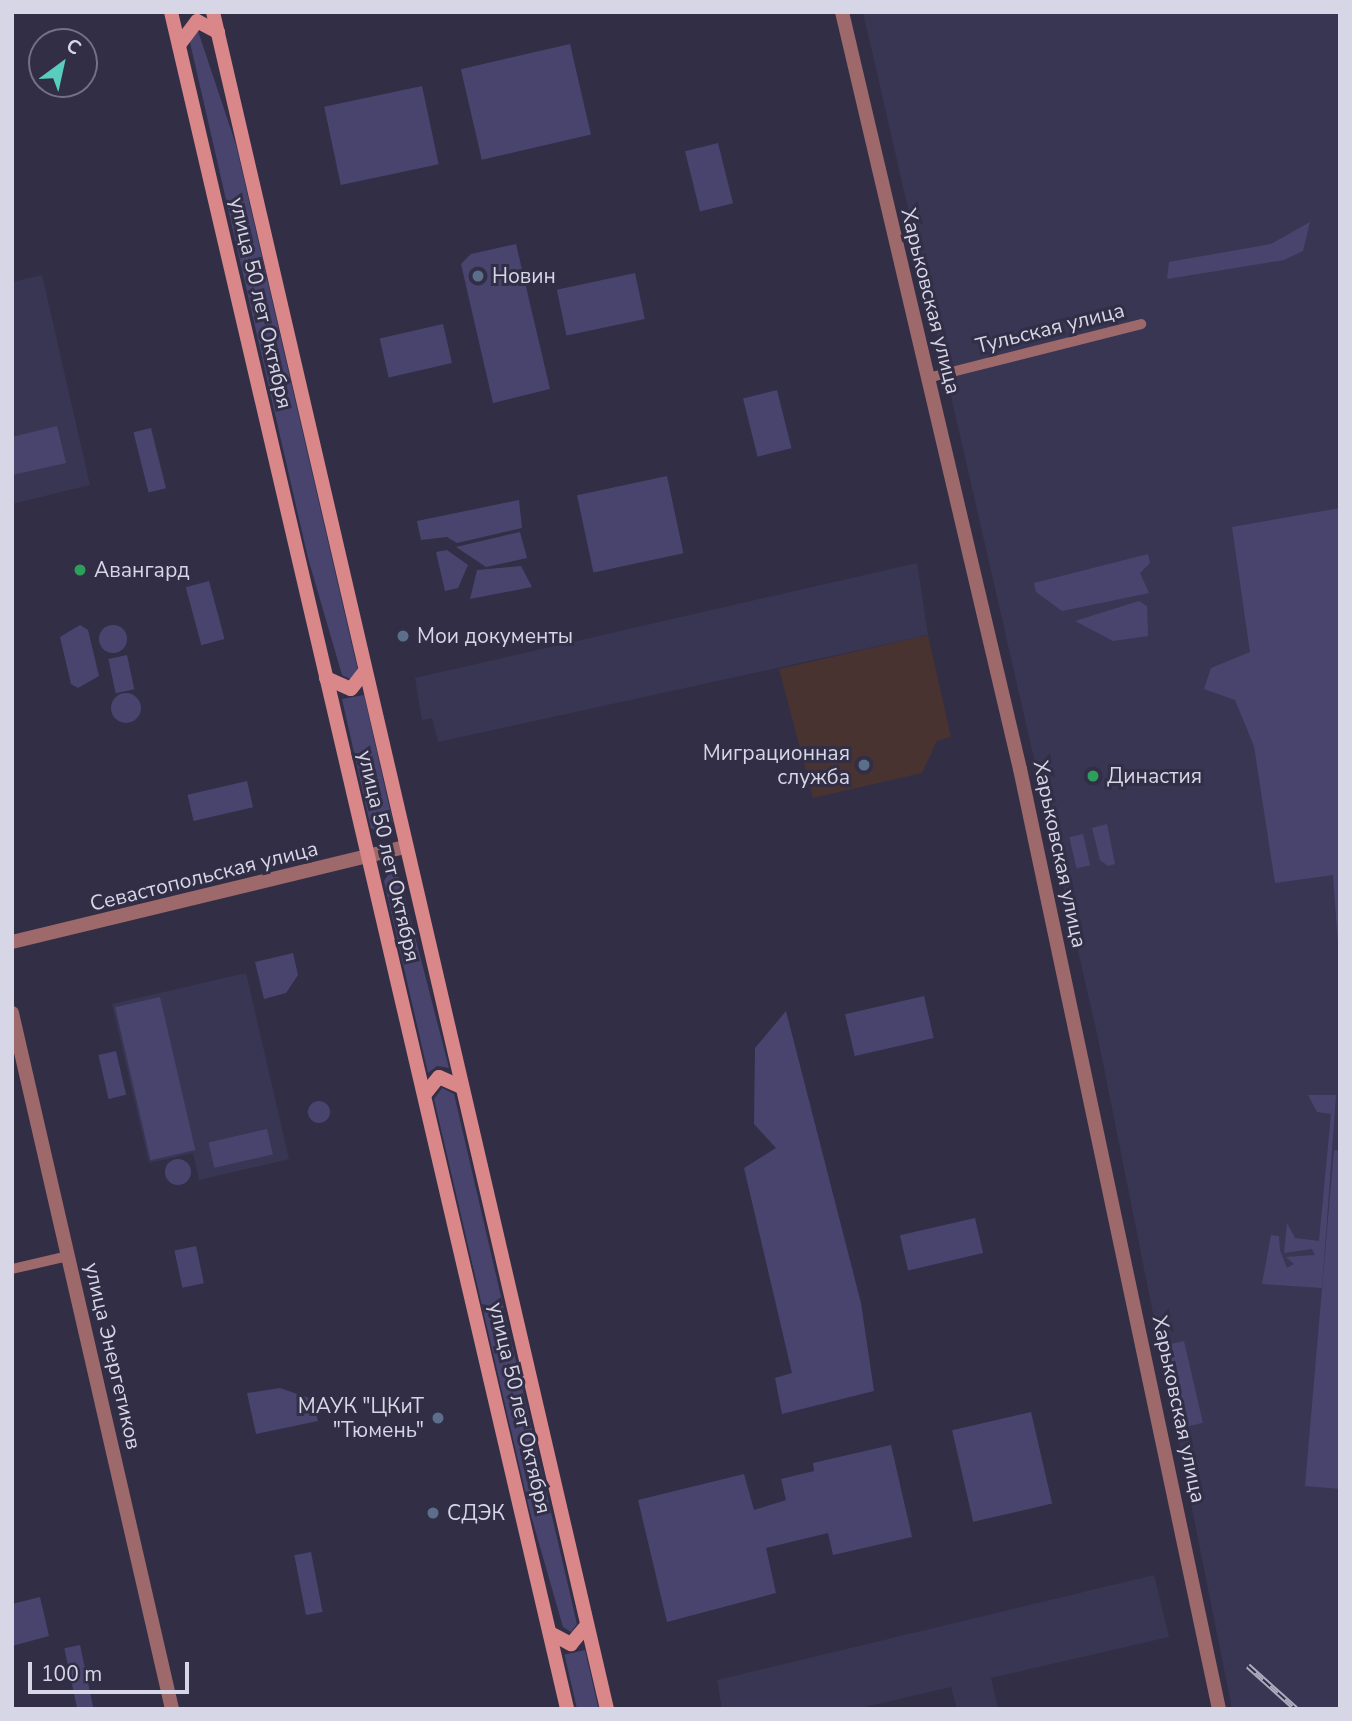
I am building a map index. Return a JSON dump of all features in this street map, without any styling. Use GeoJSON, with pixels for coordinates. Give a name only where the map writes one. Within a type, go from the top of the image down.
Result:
{"type":"FeatureCollection","features":[{"type":"Feature","properties":{"kind":"main road","name":"улица 50 лет Октября"},"geometry":{"type":"LineString","coordinates":[[171,12],[567,1709]]}},
{"type":"Feature","properties":{"kind":"main road","name":"улица 50 лет Октября"},"geometry":{"type":"LineString","coordinates":[[213,12],[607,1709]]}},
{"type":"Feature","properties":{"kind":"main road"},"geometry":{"type":"LineString","coordinates":[[179,45],[197,21],[218,32]]}},
{"type":"Feature","properties":{"kind":"main road"},"geometry":{"type":"LineString","coordinates":[[326,678],[351,689],[365,671]]}},
{"type":"Feature","properties":{"kind":"main road"},"geometry":{"type":"LineString","coordinates":[[425,1094],[439,1077],[461,1087]]}},
{"type":"Feature","properties":{"kind":"main road"},"geometry":{"type":"LineString","coordinates":[[550,1633],[571,1644],[586,1626]]}},
{"type":"Feature","properties":{"kind":"street","name":"Харьковская улица"},"geometry":{"type":"LineString","coordinates":[[842,12],[1035,837],[1219,1709]]}},
{"type":"Feature","properties":{"kind":"street","name":"Тульская улица"},"geometry":{"type":"LineString","coordinates":[[928,379],[1141,324]]}},
{"type":"Feature","properties":{"kind":"street","name":"Севастопольская улица"},"geometry":{"type":"LineString","coordinates":[[12,942],[406,846]]}},
{"type":"Feature","properties":{"kind":"street","name":"улица Энергетиков"},"geometry":{"type":"LineString","coordinates":[[12,1013],[172,1709]]}},
{"type":"Feature","properties":{"kind":"street"},"geometry":{"type":"LineString","coordinates":[[12,1269],[68,1256]]}},
{"type":"Feature","properties":{"kind":"shaded area"},"geometry":{"type":"Polygon","coordinates":[[[863,12],[1340,12],[1340,1709],[1232,1709],[1098,1038],[863,12]]]}},
{"type":"Feature","properties":{"kind":"shaded area"},"geometry":{"type":"Polygon","coordinates":[[[198,31],[236,145],[358,671],[352,680],[342,675],[308,558],[189,38],[198,31]]]}},
{"type":"Feature","properties":{"kind":"shaded area"},"geometry":{"type":"Polygon","coordinates":[[[570,44],[591,135],[482,160],[461,69],[570,44]]]}},
{"type":"Feature","properties":{"kind":"shaded area"},"geometry":{"type":"Polygon","coordinates":[[[422,86],[439,164],[341,185],[324,107],[422,86]]]}},
{"type":"Feature","properties":{"kind":"shaded area"},"geometry":{"type":"Polygon","coordinates":[[[718,143],[733,203],[700,211],[685,151],[718,143]]]}},
{"type":"Feature","properties":{"kind":"shaded area"},"geometry":{"type":"Polygon","coordinates":[[[1310,222],[1303,251],[1284,260],[1167,279],[1169,262],[1271,244],[1310,222]]]}},
{"type":"Feature","properties":{"kind":"shaded area"},"geometry":{"type":"Polygon","coordinates":[[[516,244],[550,389],[493,403],[461,264],[471,254],[516,244]]]}},
{"type":"Feature","properties":{"kind":"shaded area"},"geometry":{"type":"Polygon","coordinates":[[[635,273],[645,319],[567,336],[557,290],[635,273]]]}},
{"type":"Feature","properties":{"kind":"shaded area"},"geometry":{"type":"Polygon","coordinates":[[[42,275],[90,485],[12,504],[12,282],[42,275]]]}},
{"type":"Feature","properties":{"kind":"shaded area"},"geometry":{"type":"Polygon","coordinates":[[[443,324],[452,363],[389,378],[380,339],[443,324]]]}},
{"type":"Feature","properties":{"kind":"shaded area"},"geometry":{"type":"Polygon","coordinates":[[[777,390],[792,448],[758,457],[743,398],[777,390]]]}},
{"type":"Feature","properties":{"kind":"shaded area"},"geometry":{"type":"Polygon","coordinates":[[[57,426],[66,463],[12,475],[12,437],[57,426]]]}},
{"type":"Feature","properties":{"kind":"shaded area"},"geometry":{"type":"Polygon","coordinates":[[[151,428],[166,488],[149,493],[134,432],[151,428]]]}},
{"type":"Feature","properties":{"kind":"shaded area"},"geometry":{"type":"Polygon","coordinates":[[[667,476],[683,553],[593,572],[577,495],[667,476]]]}},
{"type":"Feature","properties":{"kind":"shaded area"},"geometry":{"type":"Polygon","coordinates":[[[519,500],[522,528],[457,543],[447,537],[421,540],[417,521],[519,500]]]}},
{"type":"Feature","properties":{"kind":"shaded area"},"geometry":{"type":"Polygon","coordinates":[[[1340,508],[1340,972],[1333,875],[1275,883],[1254,746],[1235,700],[1204,689],[1211,668],[1250,652],[1232,527],[1340,508]]]}},
{"type":"Feature","properties":{"kind":"shaded area"},"geometry":{"type":"Polygon","coordinates":[[[520,532],[527,558],[486,567],[456,547],[520,532]]]}},
{"type":"Feature","properties":{"kind":"shaded area"},"geometry":{"type":"Polygon","coordinates":[[[447,550],[468,565],[458,588],[445,591],[436,552],[447,550]]]}},
{"type":"Feature","properties":{"kind":"shaded area"},"geometry":{"type":"Polygon","coordinates":[[[1148,554],[1150,563],[1140,573],[1149,593],[1062,611],[1036,592],[1034,583],[1148,554]]]}},
{"type":"Feature","properties":{"kind":"shaded area"},"geometry":{"type":"Polygon","coordinates":[[[917,563],[928,635],[438,742],[432,718],[422,720],[415,678],[917,563]]]}},
{"type":"Feature","properties":{"kind":"shaded area"},"geometry":{"type":"Polygon","coordinates":[[[521,566],[532,587],[470,599],[477,570],[521,566]]]}},
{"type":"Feature","properties":{"kind":"shaded area"},"geometry":{"type":"Polygon","coordinates":[[[209,581],[225,639],[201,645],[186,587],[209,581]]]}},
{"type":"Feature","properties":{"kind":"shaded area"},"geometry":{"type":"Polygon","coordinates":[[[1139,601],[1147,606],[1148,636],[1113,641],[1075,621],[1139,601]]]}},
{"type":"Feature","properties":{"kind":"shaded area"},"geometry":{"type":"Polygon","coordinates":[[[80,625],[88,630],[99,676],[78,688],[71,684],[60,637],[80,625]]]}},
{"type":"Feature","properties":{"kind":"shaded area"},"geometry":{"type":"Polygon","coordinates":[[[113,625],[123,629],[127,639],[123,649],[113,653],[103,649],[99,639],[103,629],[113,625]]]}},
{"type":"Feature","properties":{"kind":"shaded area"},"geometry":{"type":"Polygon","coordinates":[[[928,635],[951,737],[937,741],[922,773],[813,798],[779,669],[928,635]]]}},
{"type":"Feature","properties":{"kind":"shaded area"},"geometry":{"type":"Polygon","coordinates":[[[127,655],[134,689],[116,693],[108,659],[127,655]]]}},
{"type":"Feature","properties":{"kind":"shaded area"},"geometry":{"type":"Polygon","coordinates":[[[126,693],[137,697],[141,708],[137,719],[126,723],[115,719],[111,708],[115,697],[126,693]]]}},
{"type":"Feature","properties":{"kind":"shaded area"},"geometry":{"type":"Polygon","coordinates":[[[364,695],[393,823],[385,836],[371,828],[342,699],[364,695]]]}},
{"type":"Feature","properties":{"kind":"shaded area"},"geometry":{"type":"Polygon","coordinates":[[[247,781],[253,807],[194,821],[188,795],[247,781]]]}},
{"type":"Feature","properties":{"kind":"shaded area"},"geometry":{"type":"Polygon","coordinates":[[[1107,824],[1115,864],[1108,866],[1100,860],[1092,828],[1107,824]]]}},
{"type":"Feature","properties":{"kind":"shaded area"},"geometry":{"type":"Polygon","coordinates":[[[1083,834],[1090,865],[1077,868],[1069,837],[1083,834]]]}},
{"type":"Feature","properties":{"kind":"shaded area"},"geometry":{"type":"Polygon","coordinates":[[[390,872],[400,878],[449,1068],[437,1066],[428,1073],[384,881],[390,872]]]}},
{"type":"Feature","properties":{"kind":"shaded area"},"geometry":{"type":"Polygon","coordinates":[[[293,953],[298,975],[286,993],[264,999],[255,962],[293,953]]]}},
{"type":"Feature","properties":{"kind":"shaded area"},"geometry":{"type":"Polygon","coordinates":[[[246,973],[289,1159],[199,1180],[193,1153],[149,1163],[112,1004],[246,973]]]}},
{"type":"Feature","properties":{"kind":"shaded area"},"geometry":{"type":"Polygon","coordinates":[[[924,996],[934,1038],[855,1056],[845,1014],[924,996]]]}},
{"type":"Feature","properties":{"kind":"shaded area"},"geometry":{"type":"Polygon","coordinates":[[[160,997],[195,1150],[150,1160],[115,1007],[160,997]]]}},
{"type":"Feature","properties":{"kind":"shaded area"},"geometry":{"type":"Polygon","coordinates":[[[786,1011],[861,1303],[874,1391],[782,1414],[775,1378],[792,1373],[744,1168],[776,1148],[754,1124],[755,1048],[786,1011]]]}},
{"type":"Feature","properties":{"kind":"shaded area"},"geometry":{"type":"Polygon","coordinates":[[[116,1051],[126,1095],[109,1099],[98,1055],[116,1051]]]}},
{"type":"Feature","properties":{"kind":"shaded area"},"geometry":{"type":"Polygon","coordinates":[[[442,1088],[454,1094],[577,1624],[571,1632],[563,1627],[530,1512],[434,1099],[442,1088]]]}},
{"type":"Feature","properties":{"kind":"shaded area"},"geometry":{"type":"Polygon","coordinates":[[[1308,1095],[1336,1095],[1322,1288],[1262,1284],[1271,1235],[1279,1236],[1280,1250],[1287,1268],[1294,1264],[1286,1257],[1315,1255],[1312,1249],[1284,1253],[1287,1223],[1295,1238],[1319,1241],[1331,1114],[1317,1112],[1308,1095]]]}},
{"type":"Feature","properties":{"kind":"shaded area"},"geometry":{"type":"Polygon","coordinates":[[[319,1101],[327,1104],[330,1112],[327,1120],[319,1123],[311,1120],[308,1112],[311,1104],[319,1101]]]}},
{"type":"Feature","properties":{"kind":"shaded area"},"geometry":{"type":"Polygon","coordinates":[[[267,1129],[273,1154],[214,1168],[209,1142],[267,1129]]]}},
{"type":"Feature","properties":{"kind":"shaded area"},"geometry":{"type":"Polygon","coordinates":[[[1334,1150],[1340,1151],[1340,1489],[1305,1486],[1334,1150]]]}},
{"type":"Feature","properties":{"kind":"shaded area"},"geometry":{"type":"Polygon","coordinates":[[[178,1159],[187,1163],[191,1172],[187,1181],[178,1185],[169,1181],[165,1172],[169,1163],[178,1159]]]}},
{"type":"Feature","properties":{"kind":"shaded area"},"geometry":{"type":"Polygon","coordinates":[[[975,1218],[983,1253],[908,1270],[900,1235],[975,1218]]]}},
{"type":"Feature","properties":{"kind":"shaded area"},"geometry":{"type":"Polygon","coordinates":[[[196,1246],[204,1283],[182,1288],[174,1251],[196,1246]]]}},
{"type":"Feature","properties":{"kind":"shaded area"},"geometry":{"type":"Polygon","coordinates":[[[1184,1341],[1203,1423],[1187,1426],[1168,1345],[1184,1341]]]}},
{"type":"Feature","properties":{"kind":"shaded area"},"geometry":{"type":"Polygon","coordinates":[[[280,1388],[312,1399],[318,1421],[256,1434],[247,1393],[280,1388]]]}},
{"type":"Feature","properties":{"kind":"shaded area"},"geometry":{"type":"Polygon","coordinates":[[[1031,1412],[1052,1504],[973,1522],[952,1430],[1031,1412]]]}},
{"type":"Feature","properties":{"kind":"shaded area"},"geometry":{"type":"Polygon","coordinates":[[[891,1445],[912,1537],[833,1555],[828,1533],[766,1548],[776,1593],[667,1622],[638,1500],[744,1474],[754,1510],[786,1500],[781,1479],[814,1471],[813,1463],[891,1445]]]}},
{"type":"Feature","properties":{"kind":"shaded area"},"geometry":{"type":"Polygon","coordinates":[[[311,1552],[323,1612],[306,1615],[294,1555],[311,1552]]]}},
{"type":"Feature","properties":{"kind":"shaded area"},"geometry":{"type":"Polygon","coordinates":[[[1154,1575],[1169,1637],[991,1678],[998,1709],[957,1709],[951,1687],[856,1709],[722,1709],[717,1680],[1154,1575]]]}},
{"type":"Feature","properties":{"kind":"shaded area"},"geometry":{"type":"Polygon","coordinates":[[[40,1597],[49,1636],[12,1646],[12,1604],[40,1597]]]}},
{"type":"Feature","properties":{"kind":"shaded area"},"geometry":{"type":"Polygon","coordinates":[[[80,1645],[94,1709],[77,1709],[64,1648],[80,1645]]]}},
{"type":"Feature","properties":{"kind":"shaded area"},"geometry":{"type":"Polygon","coordinates":[[[585,1650],[599,1709],[577,1709],[565,1655],[585,1650]]]}},
{"type":"Feature","properties":{"kind":"railway"},"geometry":{"type":"LineString","coordinates":[[1248,1666],[1296,1709]]}},
{"type":"Feature","properties":{"kind":"place","name":"Новин"},"geometry":{"type":"Point","coordinates":[478,276]}},
{"type":"Feature","properties":{"kind":"place","name":"Авангард"},"geometry":{"type":"Point","coordinates":[80,570]}},
{"type":"Feature","properties":{"kind":"place","name":"Мои документы"},"geometry":{"type":"Point","coordinates":[403,636]}},
{"type":"Feature","properties":{"kind":"place","name":"Миграционная служба"},"geometry":{"type":"Point","coordinates":[864,765]}},
{"type":"Feature","properties":{"kind":"place","name":"Династия"},"geometry":{"type":"Point","coordinates":[1093,776]}},
{"type":"Feature","properties":{"kind":"place","name":"МАУК \"ЦКиТ \"Тюмень\""},"geometry":{"type":"Point","coordinates":[438,1418]}},
{"type":"Feature","properties":{"kind":"place","name":"СДЭК"},"geometry":{"type":"Point","coordinates":[433,1513]}}]}
